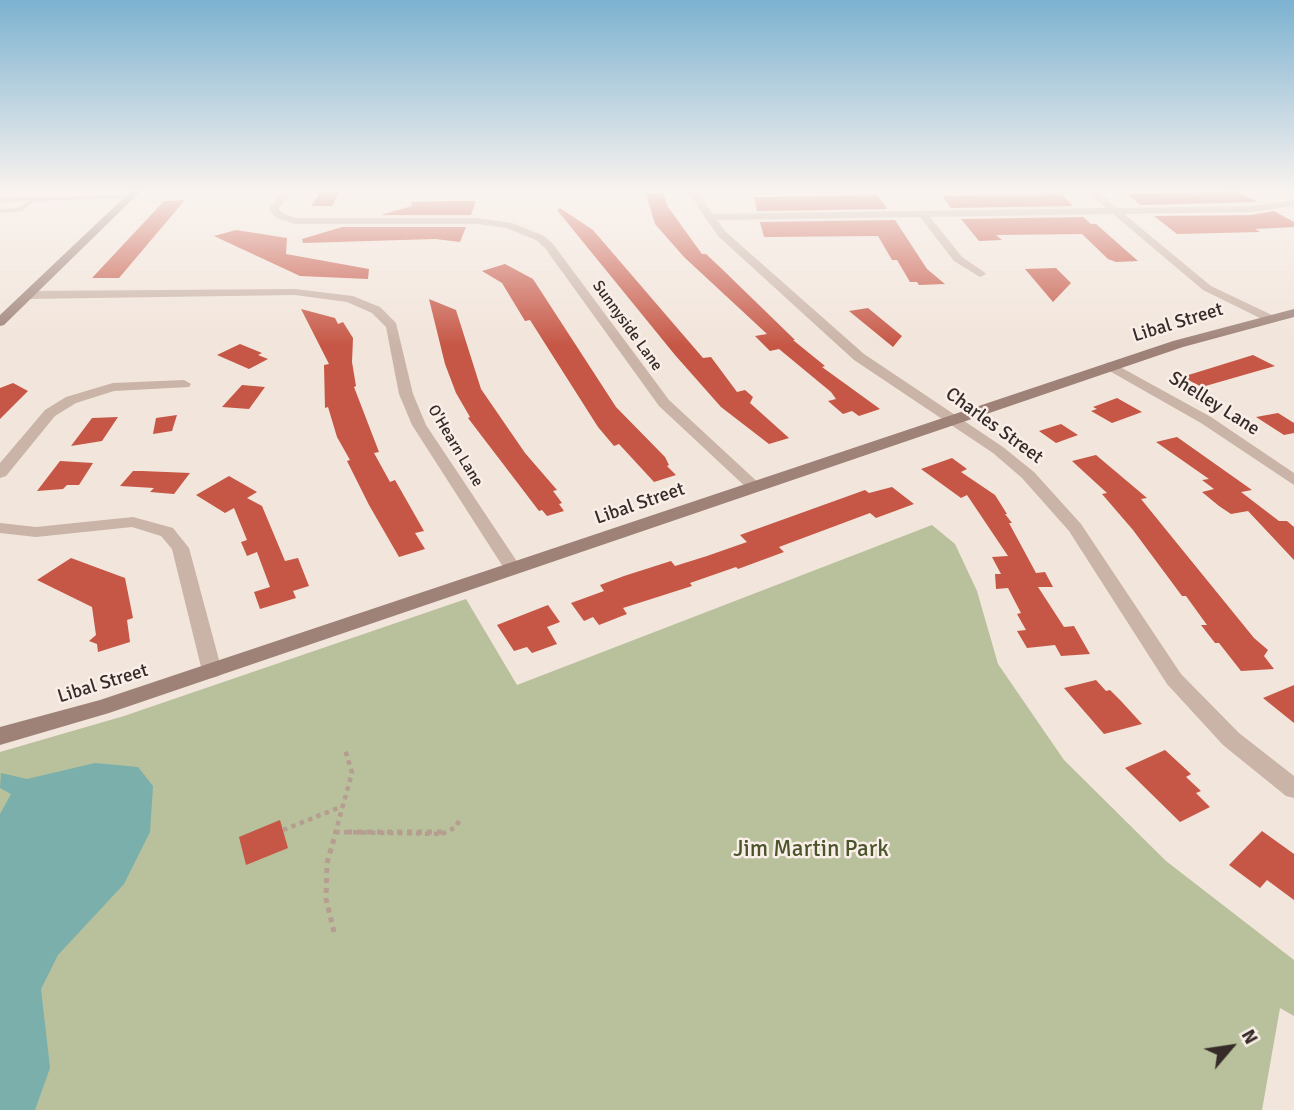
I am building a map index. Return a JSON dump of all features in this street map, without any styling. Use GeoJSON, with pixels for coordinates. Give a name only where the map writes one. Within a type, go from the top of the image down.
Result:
{"type":"FeatureCollection","features":[{"type":"Feature","properties":{"kind":"street"},"geometry":{"type":"LineString","coordinates":[[0,322],[6,313],[82,243]]}},
{"type":"Feature","properties":{"kind":"street","name":"Sunnyside Lane"},"geometry":{"type":"LineString","coordinates":[[546,243],[664,403],[755,487]]}},
{"type":"Feature","properties":{"kind":"street","name":"Charles Street"},"geometry":{"type":"LineString","coordinates":[[733,243],[859,357],[998,450],[1051,498],[1075,528],[1183,689],[1231,739],[1294,789]]}},
{"type":"Feature","properties":{"kind":"street"},"geometry":{"type":"LineString","coordinates":[[945,243],[958,259],[979,274]]}},
{"type":"Feature","properties":{"kind":"street"},"geometry":{"type":"LineString","coordinates":[[1154,243],[1207,288],[1270,319]]}},
{"type":"Feature","properties":{"kind":"street","name":"O'Hearn Lane"},"geometry":{"type":"LineString","coordinates":[[27,295],[295,292],[333,295],[376,310],[392,326],[406,394],[419,425],[513,569]]}},
{"type":"Feature","properties":{"kind":"street","name":"Libal Street"},"geometry":{"type":"LineString","coordinates":[[0,736],[103,707],[212,671],[1111,366],[1206,335],[1294,313]]}},
{"type":"Feature","properties":{"kind":"street","name":"Shelley Lane"},"geometry":{"type":"LineString","coordinates":[[1111,366],[1206,420],[1294,480]]}},
{"type":"Feature","properties":{"kind":"street"},"geometry":{"type":"LineString","coordinates":[[0,473],[50,412],[71,400],[113,387],[184,384]]}},
{"type":"Feature","properties":{"kind":"street"},"geometry":{"type":"LineString","coordinates":[[0,528],[36,532],[133,522],[167,532],[180,548],[212,671]]}},
{"type":"Feature","properties":{"kind":"path"},"geometry":{"type":"LineString","coordinates":[[334,932],[326,899],[327,863],[352,773],[345,749]]}},
{"type":"Feature","properties":{"kind":"path"},"geometry":{"type":"LineString","coordinates":[[283,830],[343,806]]}},
{"type":"Feature","properties":{"kind":"path"},"geometry":{"type":"LineString","coordinates":[[335,832],[442,834],[456,827],[461,817]]}},
{"type":"Feature","properties":{"kind":"green space","name":"Jim Martin Park"},"geometry":{"type":"Polygon","coordinates":[[[932,525],[955,544],[977,591],[998,664],[1064,760],[1166,861],[1294,960],[1294,1016],[1280,1008],[1262,1110],[0,1110],[0,752],[124,716],[466,599],[517,685],[932,525]]]}},
{"type":"Feature","properties":{"kind":"water"},"geometry":{"type":"Polygon","coordinates":[[[95,763],[138,767],[153,786],[150,832],[124,884],[58,955],[41,989],[50,1068],[35,1110],[0,1110],[0,814],[11,794],[0,788],[1,773],[27,779],[95,763]]]}},
{"type":"Feature","properties":{"kind":"building"},"geometry":{"type":"Polygon","coordinates":[[[125,243],[149,243],[119,278],[92,278],[125,243]]]}},
{"type":"Feature","properties":{"kind":"building"},"geometry":{"type":"Polygon","coordinates":[[[229,243],[287,243],[286,254],[369,269],[368,279],[300,276],[229,243]]]}},
{"type":"Feature","properties":{"kind":"building"},"geometry":{"type":"Polygon","coordinates":[[[584,243],[604,243],[703,358],[711,357],[737,392],[745,390],[753,397],[750,403],[789,438],[769,444],[721,407],[584,243]]]}},
{"type":"Feature","properties":{"kind":"building"},"geometry":{"type":"Polygon","coordinates":[[[672,243],[694,243],[702,254],[706,254],[793,340],[825,366],[822,367],[880,409],[859,416],[852,411],[843,414],[828,401],[836,399],[831,392],[779,349],[770,351],[755,336],[767,334],[672,243]]]}},
{"type":"Feature","properties":{"kind":"building"},"geometry":{"type":"Polygon","coordinates":[[[882,243],[910,243],[927,269],[945,284],[919,285],[917,282],[910,282],[897,260],[892,260],[882,243]]]}},
{"type":"Feature","properties":{"kind":"building"},"geometry":{"type":"Polygon","coordinates":[[[1091,243],[1117,243],[1138,261],[1116,262],[1108,259],[1091,243]]]}},
{"type":"Feature","properties":{"kind":"building"},"geometry":{"type":"Polygon","coordinates":[[[505,264],[533,279],[616,407],[665,457],[669,465],[667,466],[676,475],[654,482],[619,444],[614,446],[598,427],[530,320],[525,321],[502,283],[482,271],[505,264]]]}},
{"type":"Feature","properties":{"kind":"building"},"geometry":{"type":"Polygon","coordinates":[[[1056,268],[1071,283],[1053,302],[1025,269],[1056,268]]]}},
{"type":"Feature","properties":{"kind":"building"},"geometry":{"type":"Polygon","coordinates":[[[429,299],[456,310],[481,389],[525,453],[557,490],[553,491],[562,503],[559,504],[564,511],[547,516],[542,510],[539,511],[468,418],[470,417],[456,393],[445,364],[429,299]]]}},
{"type":"Feature","properties":{"kind":"building"},"geometry":{"type":"Polygon","coordinates":[[[868,308],[902,336],[893,347],[849,311],[868,308]]]}},
{"type":"Feature","properties":{"kind":"building"},"geometry":{"type":"Polygon","coordinates":[[[301,309],[335,318],[338,324],[343,322],[353,338],[354,387],[379,452],[374,453],[390,482],[395,480],[424,531],[415,533],[425,549],[399,557],[369,505],[347,461],[350,460],[337,437],[328,407],[325,408],[324,365],[329,364],[301,309]]]}},
{"type":"Feature","properties":{"kind":"building"},"geometry":{"type":"Polygon","coordinates":[[[240,344],[262,353],[258,355],[268,359],[249,369],[217,355],[240,344]]]}},
{"type":"Feature","properties":{"kind":"building"},"geometry":{"type":"Polygon","coordinates":[[[1253,355],[1275,366],[1202,387],[1182,377],[1253,355]]]}},
{"type":"Feature","properties":{"kind":"building"},"geometry":{"type":"Polygon","coordinates":[[[13,383],[28,391],[0,419],[0,388],[13,383]]]}},
{"type":"Feature","properties":{"kind":"building"},"geometry":{"type":"Polygon","coordinates":[[[242,385],[265,387],[249,409],[222,407],[242,385]]]}},
{"type":"Feature","properties":{"kind":"building"},"geometry":{"type":"Polygon","coordinates":[[[1117,398],[1142,412],[1112,423],[1091,411],[1097,409],[1093,407],[1117,398]]]}},
{"type":"Feature","properties":{"kind":"building"},"geometry":{"type":"Polygon","coordinates":[[[1278,413],[1294,423],[1294,433],[1284,435],[1256,417],[1278,413]]]}},
{"type":"Feature","properties":{"kind":"building"},"geometry":{"type":"Polygon","coordinates":[[[177,415],[172,431],[153,434],[156,418],[177,415]]]}},
{"type":"Feature","properties":{"kind":"building"},"geometry":{"type":"Polygon","coordinates":[[[118,417],[102,441],[71,446],[92,418],[118,417]]]}},
{"type":"Feature","properties":{"kind":"building"},"geometry":{"type":"Polygon","coordinates":[[[1061,424],[1078,435],[1056,443],[1039,431],[1061,424]]]}},
{"type":"Feature","properties":{"kind":"building"},"geometry":{"type":"Polygon","coordinates":[[[1177,437],[1252,490],[1241,492],[1279,521],[1287,521],[1294,527],[1294,560],[1248,511],[1231,514],[1202,492],[1214,489],[1202,480],[1209,479],[1156,442],[1177,437]]]}},
{"type":"Feature","properties":{"kind":"building"},"geometry":{"type":"Polygon","coordinates":[[[1096,455],[1147,498],[1141,499],[1254,638],[1268,650],[1264,656],[1274,669],[1241,671],[1219,643],[1215,643],[1201,625],[1207,625],[1186,596],[1182,596],[1133,530],[1102,494],[1107,493],[1072,461],[1096,455]]]}},
{"type":"Feature","properties":{"kind":"building"},"geometry":{"type":"Polygon","coordinates":[[[952,458],[967,469],[961,472],[995,495],[1036,573],[1045,572],[1053,587],[1038,587],[1064,627],[1074,626],[1090,654],[1061,656],[1055,645],[1027,648],[1017,631],[1026,630],[1017,614],[1021,613],[1008,588],[996,589],[995,574],[1001,574],[992,557],[1008,556],[967,495],[961,498],[921,469],[952,458]]]}},
{"type":"Feature","properties":{"kind":"building"},"geometry":{"type":"Polygon","coordinates":[[[60,461],[93,463],[79,485],[37,491],[60,461]]]}},
{"type":"Feature","properties":{"kind":"building"},"geometry":{"type":"Polygon","coordinates":[[[133,471],[190,473],[174,494],[150,492],[154,488],[120,486],[133,471]]]}},
{"type":"Feature","properties":{"kind":"building"},"geometry":{"type":"Polygon","coordinates":[[[229,476],[257,492],[247,498],[262,506],[285,561],[298,558],[309,586],[293,591],[296,598],[260,609],[254,592],[270,587],[257,552],[247,556],[241,542],[247,540],[234,508],[225,513],[196,495],[229,476]]]}},
{"type":"Feature","properties":{"kind":"building"},"geometry":{"type":"Polygon","coordinates":[[[892,487],[914,504],[876,518],[870,513],[779,547],[784,552],[623,608],[627,614],[599,625],[593,617],[584,621],[571,603],[604,591],[600,585],[624,576],[671,561],[675,566],[707,556],[747,542],[740,535],[865,490],[869,493],[892,487]]]}},
{"type":"Feature","properties":{"kind":"building"},"geometry":{"type":"Polygon","coordinates":[[[71,558],[125,578],[133,618],[127,620],[130,642],[98,652],[97,644],[89,641],[96,635],[92,607],[37,580],[71,558]]]}},
{"type":"Feature","properties":{"kind":"building"},"geometry":{"type":"Polygon","coordinates":[[[548,605],[560,622],[547,627],[557,644],[532,653],[527,647],[514,651],[497,625],[548,605]]]}},
{"type":"Feature","properties":{"kind":"building"},"geometry":{"type":"Polygon","coordinates":[[[1096,680],[1106,691],[1110,690],[1142,724],[1104,734],[1064,688],[1096,680]]]}},
{"type":"Feature","properties":{"kind":"building"},"geometry":{"type":"Polygon","coordinates":[[[1294,685],[1294,723],[1263,698],[1294,685]]]}},
{"type":"Feature","properties":{"kind":"building"},"geometry":{"type":"Polygon","coordinates":[[[1165,750],[1191,774],[1186,777],[1201,791],[1196,793],[1210,807],[1180,822],[1125,768],[1165,750]]]}},
{"type":"Feature","properties":{"kind":"building"},"geometry":{"type":"Polygon","coordinates":[[[280,820],[288,848],[246,865],[239,837],[280,820]]]}},
{"type":"Feature","properties":{"kind":"building"},"geometry":{"type":"Polygon","coordinates":[[[1262,831],[1294,854],[1294,900],[1267,880],[1260,888],[1229,865],[1262,831]]]}}]}
